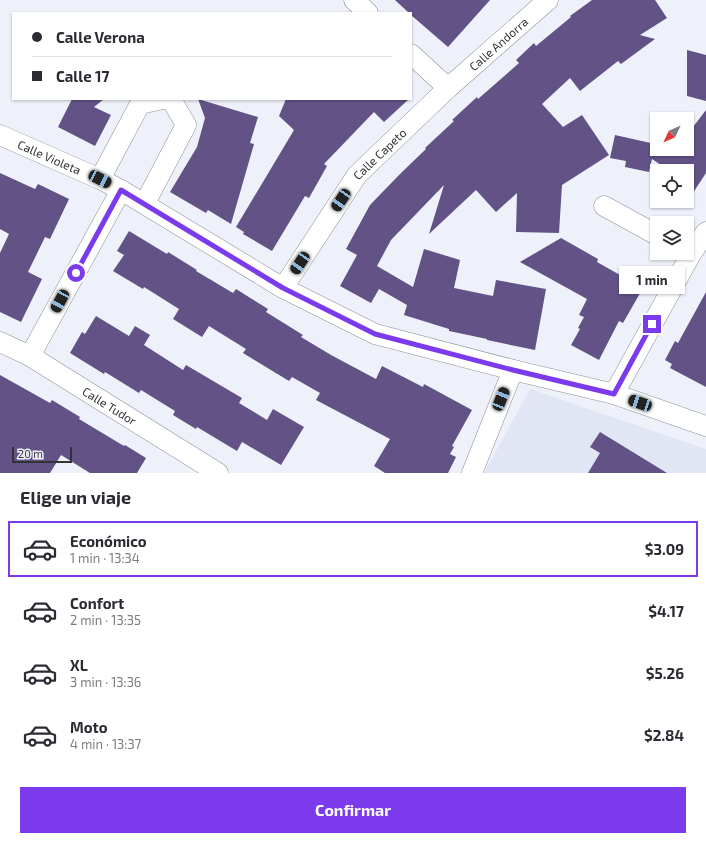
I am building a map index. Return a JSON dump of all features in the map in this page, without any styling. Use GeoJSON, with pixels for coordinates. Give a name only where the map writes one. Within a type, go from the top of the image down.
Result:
{"type":"FeatureCollection","features":[{"type":"Feature","properties":{"kind":"street"},"geometry":{"type":"LineString","coordinates":[[354,0],[367,12]]}},
{"type":"Feature","properties":{"kind":"street","name":"Calle Andorra"},"geometry":{"type":"LineString","coordinates":[[448,88],[548,0]]}},
{"type":"Feature","properties":{"kind":"street"},"geometry":{"type":"LineString","coordinates":[[412,55],[448,88]]}},
{"type":"Feature","properties":{"kind":"street","name":"Calle Capeto"},"geometry":{"type":"LineString","coordinates":[[283,288],[357,175],[448,88]]}},
{"type":"Feature","properties":{"kind":"street"},"geometry":{"type":"LineString","coordinates":[[100,179],[140,104],[158,100]]}},
{"type":"Feature","properties":{"kind":"street"},"geometry":{"type":"LineString","coordinates":[[145,203],[186,125],[173,100]]}},
{"type":"Feature","properties":{"kind":"street","name":"Calle Violeta"},"geometry":{"type":"LineString","coordinates":[[0,135],[100,179],[121,190],[145,203],[283,288],[375,334],[513,370],[614,394],[706,426]]}},
{"type":"Feature","properties":{"kind":"street"},"geometry":{"type":"LineString","coordinates":[[30,356],[121,190]]}},
{"type":"Feature","properties":{"kind":"street"},"geometry":{"type":"LineString","coordinates":[[604,206],[650,231]]}},
{"type":"Feature","properties":{"kind":"street"},"geometry":{"type":"LineString","coordinates":[[694,247],[706,232]]}},
{"type":"Feature","properties":{"kind":"street"},"geometry":{"type":"LineString","coordinates":[[614,394],[685,260]]}},
{"type":"Feature","properties":{"kind":"street","name":"Calle Tudor"},"geometry":{"type":"LineString","coordinates":[[0,342],[30,356],[218,473]]}},
{"type":"Feature","properties":{"kind":"street"},"geometry":{"type":"LineString","coordinates":[[472,473],[513,370]]}},
{"type":"Feature","properties":{"kind":"shaded area"},"geometry":{"type":"Polygon","coordinates":[[[530,389],[706,449],[706,473],[484,473],[530,389]]]}},
{"type":"Feature","properties":{"kind":"building"},"geometry":{"type":"Polygon","coordinates":[[[395,0],[490,0],[448,47],[412,16],[412,12],[408,12],[395,0]]]}},
{"type":"Feature","properties":{"kind":"building"},"geometry":{"type":"Polygon","coordinates":[[[592,0],[655,0],[667,18],[640,35],[655,39],[621,64],[618,61],[580,91],[570,78],[542,104],[563,127],[582,115],[609,155],[562,185],[559,233],[516,232],[517,193],[496,212],[476,190],[429,234],[444,185],[391,240],[377,266],[413,287],[424,249],[460,260],[454,288],[493,296],[496,280],[546,289],[535,350],[449,331],[449,329],[404,315],[407,305],[379,289],[371,303],[340,286],[357,255],[346,249],[370,205],[426,149],[425,148],[454,121],[452,120],[477,97],[478,99],[519,63],[516,60],[534,43],[536,46],[571,17],[570,16],[592,0]]]}},
{"type":"Feature","properties":{"kind":"building"},"geometry":{"type":"Polygon","coordinates":[[[687,50],[706,55],[706,101],[687,96],[687,50]]]}},
{"type":"Feature","properties":{"kind":"building"},"geometry":{"type":"Polygon","coordinates":[[[72,100],[103,100],[94,107],[111,115],[95,146],[58,127],[72,100]]]}},
{"type":"Feature","properties":{"kind":"building"},"geometry":{"type":"Polygon","coordinates":[[[198,100],[258,117],[250,143],[254,144],[231,224],[208,210],[206,213],[170,192],[197,147],[205,118],[198,100]]]}},
{"type":"Feature","properties":{"kind":"building"},"geometry":{"type":"Polygon","coordinates":[[[286,100],[408,100],[384,122],[374,112],[324,164],[327,166],[309,198],[305,196],[272,251],[243,234],[244,232],[236,227],[294,130],[279,116],[286,100]]]}},
{"type":"Feature","properties":{"kind":"building"},"geometry":{"type":"Polygon","coordinates":[[[706,110],[706,173],[694,191],[694,164],[660,164],[652,159],[649,172],[625,167],[626,161],[610,158],[615,135],[650,143],[650,156],[694,156],[694,126],[706,110]]]}},
{"type":"Feature","properties":{"kind":"building"},"geometry":{"type":"Polygon","coordinates":[[[0,173],[35,189],[38,184],[69,199],[50,239],[45,237],[28,272],[42,279],[21,322],[0,312],[0,253],[9,234],[0,229],[0,173]]]}},
{"type":"Feature","properties":{"kind":"building"},"geometry":{"type":"Polygon","coordinates":[[[129,231],[167,254],[168,252],[233,293],[236,289],[268,309],[266,312],[303,335],[301,337],[376,379],[382,366],[423,387],[424,384],[472,410],[452,446],[454,447],[450,454],[456,457],[448,473],[385,473],[374,466],[390,439],[316,400],[320,393],[292,377],[289,381],[243,353],[246,349],[209,326],[202,337],[173,319],[179,309],[144,287],[143,289],[113,271],[124,255],[117,251],[129,231]]]}},
{"type":"Feature","properties":{"kind":"building"},"geometry":{"type":"Polygon","coordinates":[[[561,238],[598,259],[597,262],[643,288],[623,323],[619,321],[599,360],[571,345],[580,329],[578,328],[584,317],[579,315],[587,299],[520,262],[561,238]]]}},
{"type":"Feature","properties":{"kind":"building"},"geometry":{"type":"Polygon","coordinates":[[[706,292],[706,387],[670,368],[672,364],[665,360],[675,341],[678,343],[706,292]]]}},
{"type":"Feature","properties":{"kind":"building"},"geometry":{"type":"Polygon","coordinates":[[[96,316],[129,336],[135,326],[150,335],[144,345],[183,370],[186,365],[242,398],[239,403],[267,420],[273,409],[304,427],[281,465],[242,442],[237,451],[197,427],[196,429],[173,415],[175,411],[141,390],[139,393],[70,353],[82,332],[85,334],[96,316]]]}},
{"type":"Feature","properties":{"kind":"building"},"geometry":{"type":"Polygon","coordinates":[[[0,375],[50,403],[52,400],[80,417],[79,419],[146,458],[137,473],[90,473],[61,455],[50,473],[0,473],[0,375]]]}},
{"type":"Feature","properties":{"kind":"building"},"geometry":{"type":"Polygon","coordinates":[[[600,432],[667,473],[588,473],[600,453],[590,447],[600,432]]]}},
{"type":"Feature","properties":{"kind":"route"},"geometry":{"type":"LineString","coordinates":[[76,273],[121,190],[145,203],[283,288],[375,334],[513,370],[614,394],[652,324]]}}]}
